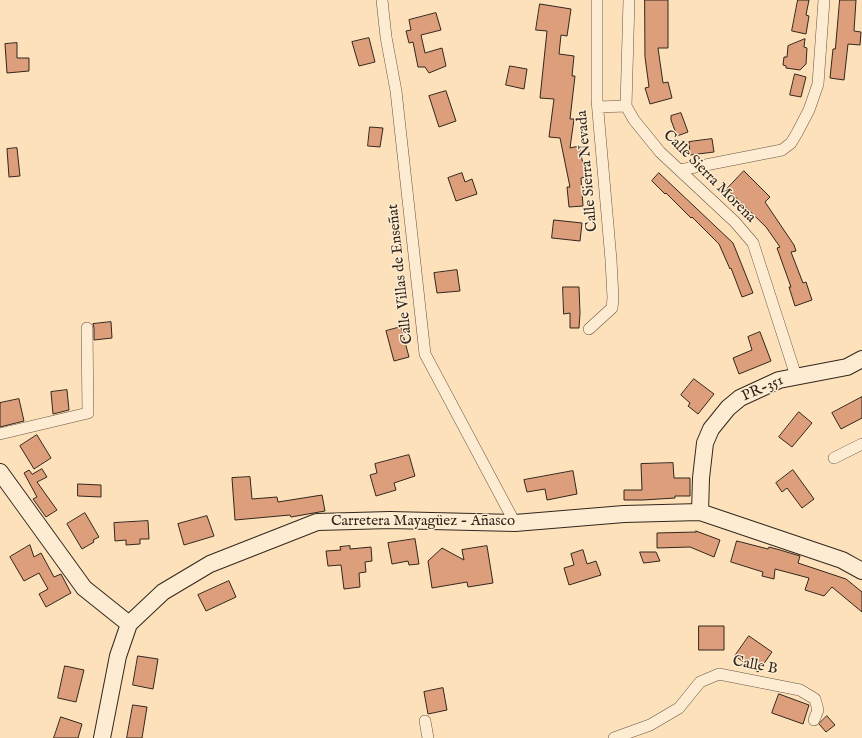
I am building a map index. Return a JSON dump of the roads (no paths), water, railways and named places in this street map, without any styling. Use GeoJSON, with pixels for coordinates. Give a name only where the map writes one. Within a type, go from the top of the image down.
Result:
{"type":"FeatureCollection","features":[{"type":"Feature","properties":{"kind":"main road","name":"PR-351"},"geometry":{"type":"LineString","coordinates":[[700,512],[701,478],[705,443],[711,429],[728,408],[740,398],[779,380],[847,367],[862,359]]}},
{"type":"Feature","properties":{"kind":"main road"},"geometry":{"type":"LineString","coordinates":[[0,472],[84,588],[129,624],[118,656],[102,738]]}},
{"type":"Feature","properties":{"kind":"main road","name":"Carretera Mayagüez - Añasco"},"geometry":{"type":"LineString","coordinates":[[129,624],[163,592],[210,564],[317,522],[390,520],[515,523],[624,514],[700,512],[842,560],[862,571]]}},
{"type":"Feature","properties":{"kind":"street","name":"Calle Villas de Enseñat"},"geometry":{"type":"LineString","coordinates":[[382,0],[386,36],[396,91],[425,354],[515,523]]}},
{"type":"Feature","properties":{"kind":"street","name":"Calle Sierra Nevada"},"geometry":{"type":"LineString","coordinates":[[589,329],[612,308],[614,298],[598,108],[597,0]]}},
{"type":"Feature","properties":{"kind":"street"},"geometry":{"type":"LineString","coordinates":[[598,108],[626,106],[629,0]]}},
{"type":"Feature","properties":{"kind":"street"},"geometry":{"type":"LineString","coordinates":[[680,170],[782,150],[791,143],[809,110],[818,84],[824,0]]}},
{"type":"Feature","properties":{"kind":"street","name":"Calle Sierra Morena"},"geometry":{"type":"LineString","coordinates":[[626,106],[634,120],[660,152],[735,222],[753,243],[796,376]]}},
{"type":"Feature","properties":{"kind":"street"},"geometry":{"type":"LineString","coordinates":[[0,434],[88,413],[87,328]]}},
{"type":"Feature","properties":{"kind":"street"},"geometry":{"type":"LineString","coordinates":[[834,458],[862,444]]}},
{"type":"Feature","properties":{"kind":"street","name":"Calle B"},"geometry":{"type":"LineString","coordinates":[[614,738],[650,725],[680,708],[700,682],[719,674],[800,690],[814,699],[818,710],[814,720]]}},
{"type":"Feature","properties":{"kind":"street"},"geometry":{"type":"LineString","coordinates":[[424,721],[428,738]]}}]}
